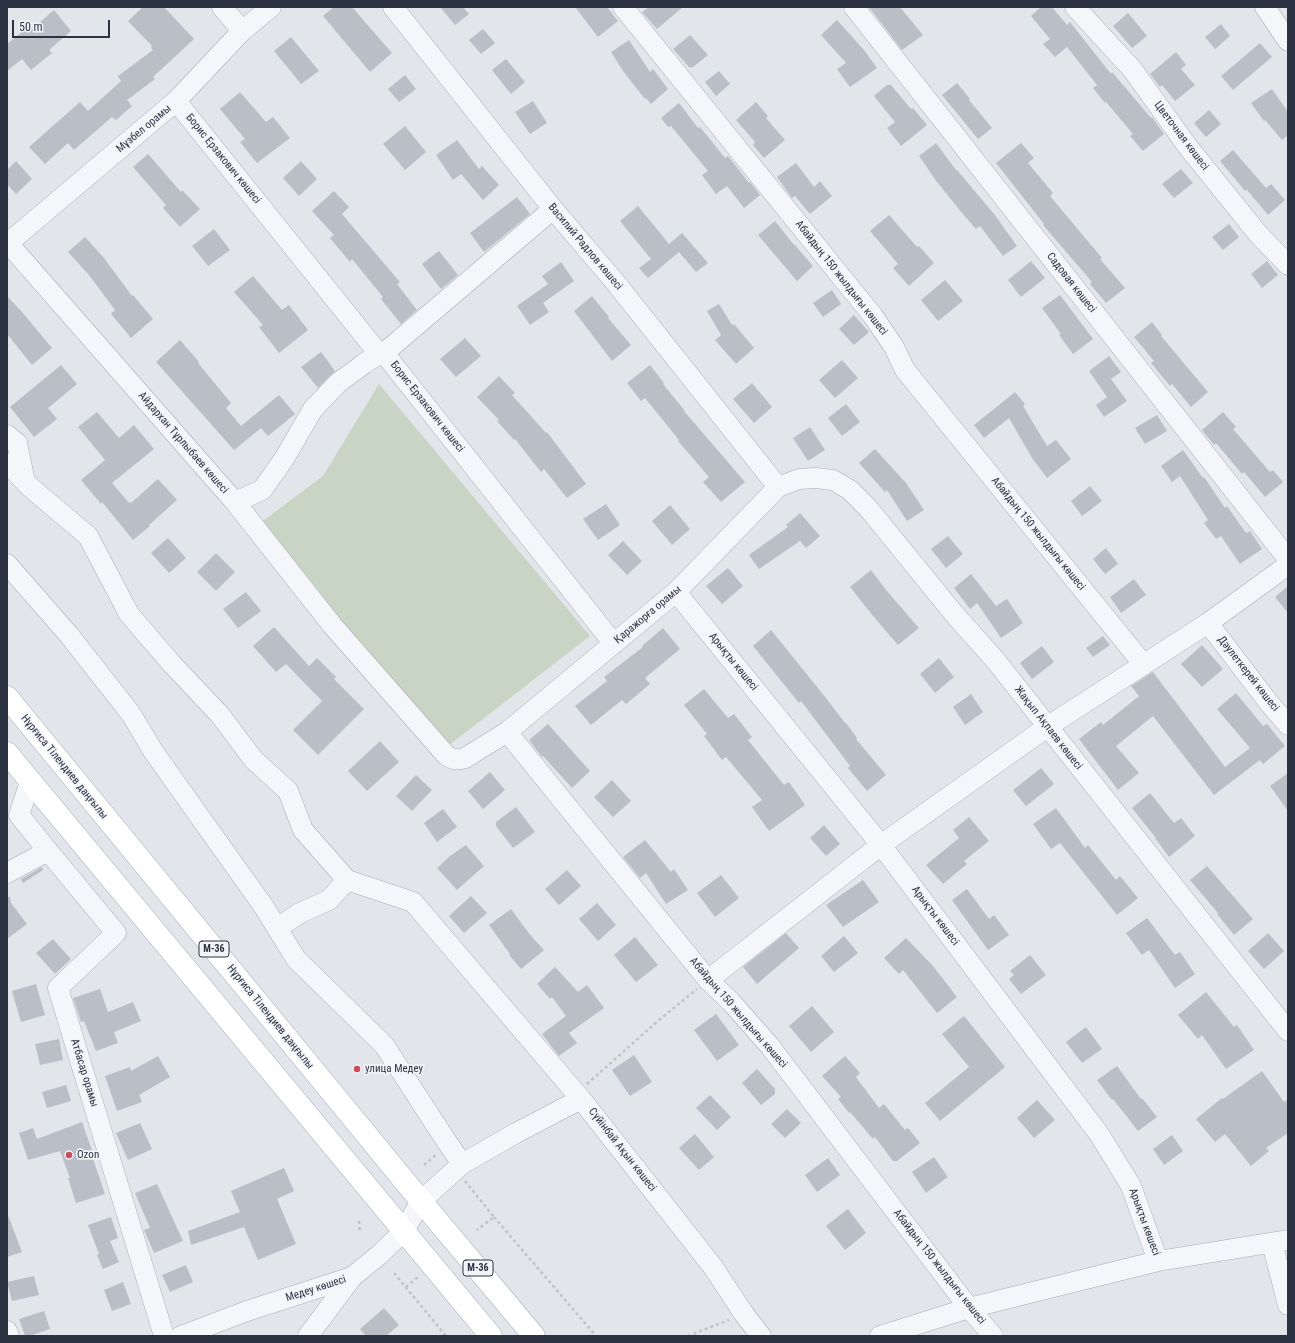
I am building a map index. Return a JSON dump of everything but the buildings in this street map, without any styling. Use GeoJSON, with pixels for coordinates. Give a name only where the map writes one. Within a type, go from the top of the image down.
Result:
{"type":"FeatureCollection","features":[{"type":"Feature","properties":{"kind":"main road","name":"Нұрғиса Тілендиев даңғылы"},"geometry":{"type":"LineString","coordinates":[[7,697],[421,1201],[533,1332]]}},
{"type":"Feature","properties":{"kind":"main road"},"geometry":{"type":"LineString","coordinates":[[7,754],[491,1336]]}},
{"type":"Feature","properties":{"kind":"street"},"geometry":{"type":"LineString","coordinates":[[222,7],[242,31]]}},
{"type":"Feature","properties":{"kind":"street","name":"Мұзбел орамы"},"geometry":{"type":"LineString","coordinates":[[7,243],[176,101],[242,31],[271,7]]}},
{"type":"Feature","properties":{"kind":"street","name":"Василий Радлов көшесі"},"geometry":{"type":"LineString","coordinates":[[393,7],[553,209],[615,282],[778,487]]}},
{"type":"Feature","properties":{"kind":"street","name":"Абайдың 150 жылдығы көшесі"},"geometry":{"type":"LineString","coordinates":[[623,7],[873,316],[894,347],[909,376],[1144,665]]}},
{"type":"Feature","properties":{"kind":"street","name":"Садовая көшесі"},"geometry":{"type":"LineString","coordinates":[[854,7],[1288,559]]}},
{"type":"Feature","properties":{"kind":"street","name":"Цветочная көшесі"},"geometry":{"type":"LineString","coordinates":[[1075,7],[1132,69],[1193,153],[1259,235],[1288,265]]}},
{"type":"Feature","properties":{"kind":"street"},"geometry":{"type":"LineString","coordinates":[[1265,7],[1288,41]]}},
{"type":"Feature","properties":{"kind":"street","name":"Борис Ерзакович көшесі"},"geometry":{"type":"LineString","coordinates":[[176,101],[382,353],[614,644]]}},
{"type":"Feature","properties":{"kind":"street","name":"Айдархан Тұрлыбаев көшесі"},"geometry":{"type":"LineString","coordinates":[[7,243],[235,502],[262,490],[284,459],[313,409],[338,383],[365,363],[382,353],[553,209]]}},
{"type":"Feature","properties":{"kind":"street"},"geometry":{"type":"LineString","coordinates":[[7,435],[17,443],[25,482]]}},
{"type":"Feature","properties":{"kind":"street"},"geometry":{"type":"LineString","coordinates":[[7,463],[25,482],[88,536],[129,614],[171,663],[220,715],[253,759],[288,791],[303,830],[347,880],[413,902],[579,1096]]}},
{"type":"Feature","properties":{"kind":"street","name":"Жақып Ақпаев көшесі"},"geometry":{"type":"LineString","coordinates":[[778,487],[798,479],[815,478],[833,480],[850,490],[868,508],[955,615],[996,662],[1288,1031]]}},
{"type":"Feature","properties":{"kind":"street","name":"Қаражорға орамы"},"geometry":{"type":"LineString","coordinates":[[235,502],[332,625],[446,755],[451,759],[458,760],[465,758],[507,732],[676,592],[778,487]]}},
{"type":"Feature","properties":{"kind":"street"},"geometry":{"type":"LineString","coordinates":[[7,564],[69,635],[131,714],[154,751],[246,882],[296,959],[384,1045],[443,1136],[459,1167]]}},
{"type":"Feature","properties":{"kind":"street"},"geometry":{"type":"LineString","coordinates":[[708,980],[881,846],[1047,727],[1208,623],[1288,565]]}},
{"type":"Feature","properties":{"kind":"street","name":"Арықты көшесі"},"geometry":{"type":"LineString","coordinates":[[676,592],[881,846],[1099,1134],[1131,1186],[1158,1261]]}},
{"type":"Feature","properties":{"kind":"street","name":"Дәулеткерей көшесі"},"geometry":{"type":"LineString","coordinates":[[1208,623],[1269,703],[1288,725]]}},
{"type":"Feature","properties":{"kind":"street","name":"Абайдың 150 жылдығы көшесі"},"geometry":{"type":"LineString","coordinates":[[507,732],[708,980],[731,1002],[769,1045],[988,1333]]}},
{"type":"Feature","properties":{"kind":"street","name":"Атбасар орамы"},"geometry":{"type":"LineString","coordinates":[[30,782],[20,815],[116,933],[58,988],[164,1336]]}},
{"type":"Feature","properties":{"kind":"street"},"geometry":{"type":"LineString","coordinates":[[7,873],[48,851]]}},
{"type":"Feature","properties":{"kind":"street"},"geometry":{"type":"LineString","coordinates":[[277,928],[300,913],[329,900],[347,880]]}},
{"type":"Feature","properties":{"kind":"street","name":"Сүйінбай Ақын көшесі"},"geometry":{"type":"LineString","coordinates":[[421,1201],[459,1167],[579,1096],[713,1267],[744,1314],[761,1336]]}},
{"type":"Feature","properties":{"kind":"street","name":"Медеу көшесі"},"geometry":{"type":"LineString","coordinates":[[181,1336],[247,1311],[352,1277],[404,1231],[421,1201]]}},
{"type":"Feature","properties":{"kind":"street"},"geometry":{"type":"LineString","coordinates":[[880,1336],[969,1308],[1158,1261],[1280,1242],[1288,1305]]}},
{"type":"Feature","properties":{"kind":"street"},"geometry":{"type":"LineString","coordinates":[[308,1336],[352,1277]]}},
{"type":"Feature","properties":{"kind":"street"},"geometry":{"type":"LineString","coordinates":[[7,1330],[9,1336]]}},
{"type":"Feature","properties":{"kind":"path"},"geometry":{"type":"LineString","coordinates":[[579,1096],[659,1020],[708,980]]}},
{"type":"Feature","properties":{"kind":"path"},"geometry":{"type":"LineString","coordinates":[[424,1166],[440,1151]]}},
{"type":"Feature","properties":{"kind":"path"},"geometry":{"type":"LineString","coordinates":[[459,1167],[494,1217],[596,1336]]}},
{"type":"Feature","properties":{"kind":"path"},"geometry":{"type":"LineString","coordinates":[[477,1230],[494,1217]]}},
{"type":"Feature","properties":{"kind":"path"},"geometry":{"type":"LineString","coordinates":[[359,1221],[360,1233]]}},
{"type":"Feature","properties":{"kind":"path"},"geometry":{"type":"LineString","coordinates":[[394,1273],[446,1336]]}},
{"type":"Feature","properties":{"kind":"path"},"geometry":{"type":"LineString","coordinates":[[406,1287],[418,1276]]}},
{"type":"Feature","properties":{"kind":"path"},"geometry":{"type":"LineString","coordinates":[[688,1336],[744,1314]]}},
{"type":"Feature","properties":{"kind":"green space"},"geometry":{"type":"Polygon","coordinates":[[[379,384],[590,636],[448,746],[259,524],[323,476],[379,384]]]}},
{"type":"Feature","properties":{"kind":"place","name":"улица Медеу"},"geometry":{"type":"Point","coordinates":[357,1069]}},
{"type":"Feature","properties":{"kind":"place","name":"Ozon"},"geometry":{"type":"Point","coordinates":[69,1155]}}]}
